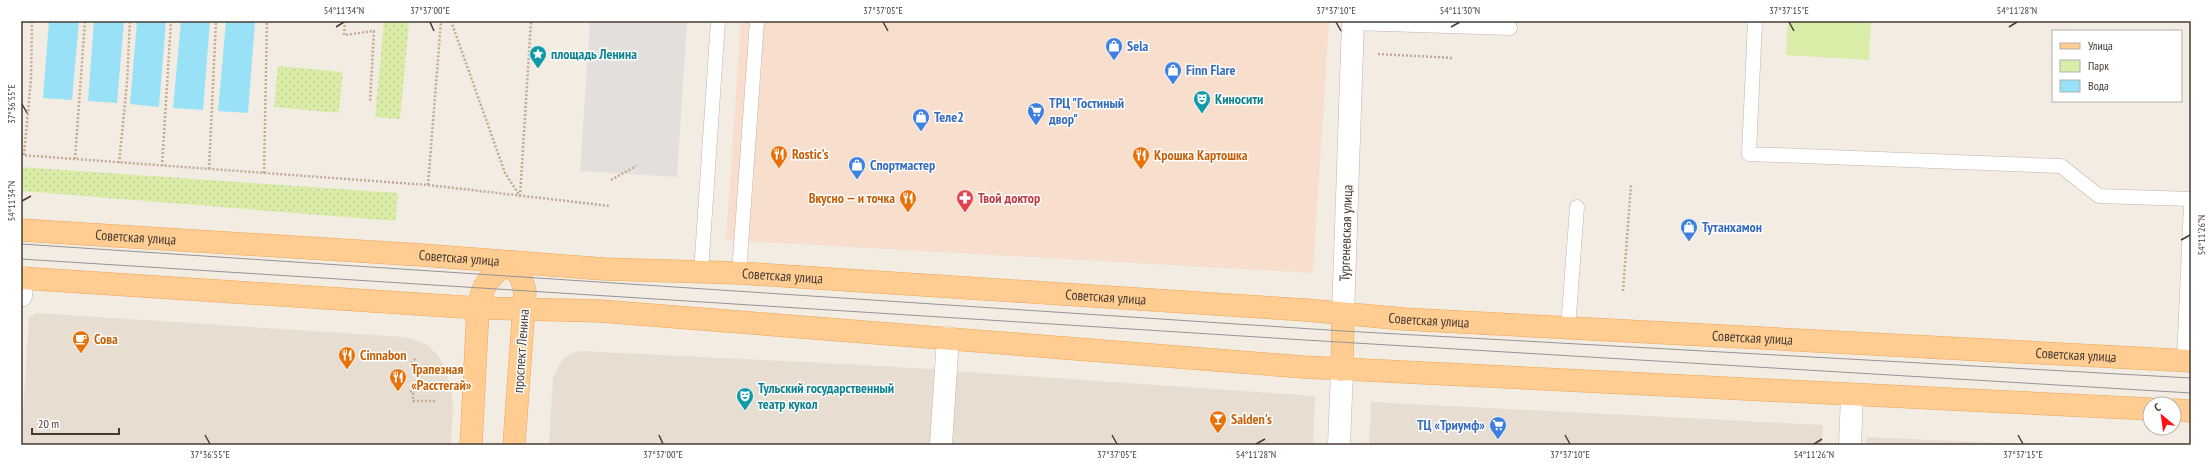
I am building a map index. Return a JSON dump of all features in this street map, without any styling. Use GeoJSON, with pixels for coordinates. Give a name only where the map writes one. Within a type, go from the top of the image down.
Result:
{"type":"FeatureCollection","features":[{"type":"Feature","properties":{"kind":"main road","name":"Советская улица"},"geometry":{"type":"LineString","coordinates":[[21,230],[509,262],[739,273],[1306,310],[1344,315],[2188,360]]}},
{"type":"Feature","properties":{"kind":"main road"},"geometry":{"type":"LineString","coordinates":[[470,445],[478,308],[482,289],[491,275],[509,262]]}},
{"type":"Feature","properties":{"kind":"main road","name":"проспект Ленина"},"geometry":{"type":"LineString","coordinates":[[509,262],[521,277],[525,309],[514,445]]}},
{"type":"Feature","properties":{"kind":"main road"},"geometry":{"type":"LineString","coordinates":[[21,284],[478,308],[600,311],[1342,370],[2142,409]]}},
{"type":"Feature","properties":{"kind":"main road","name":"Тургеневская улица"},"geometry":{"type":"LineString","coordinates":[[1342,370],[1344,315]]}},
{"type":"Feature","properties":{"kind":"street","name":"Тургеневская улица"},"geometry":{"type":"LineString","coordinates":[[1344,315],[1353,22]]}},
{"type":"Feature","properties":{"kind":"street"},"geometry":{"type":"LineString","coordinates":[[941,445],[948,338]]}},
{"type":"Feature","properties":{"kind":"street","name":"Тургеневская улица"},"geometry":{"type":"LineString","coordinates":[[1339,445],[1342,370]]}},
{"type":"Feature","properties":{"kind":"street"},"geometry":{"type":"LineString","coordinates":[[1850,445],[1852,394]]}},
{"type":"Feature","properties":{"kind":"lane"},"geometry":{"type":"LineString","coordinates":[[701,272],[718,21]]}},
{"type":"Feature","properties":{"kind":"lane"},"geometry":{"type":"LineString","coordinates":[[739,273],[757,21]]}},
{"type":"Feature","properties":{"kind":"lane"},"geometry":{"type":"LineString","coordinates":[[1754,21],[1749,154],[2062,166],[2099,196],[2191,200]]}},
{"type":"Feature","properties":{"kind":"lane"},"geometry":{"type":"LineString","coordinates":[[1353,22],[1510,28]]}},
{"type":"Feature","properties":{"kind":"lane"},"geometry":{"type":"LineString","coordinates":[[2188,360],[2191,203]]}},
{"type":"Feature","properties":{"kind":"lane"},"geometry":{"type":"LineString","coordinates":[[1568,328],[1577,207]]}},
{"type":"Feature","properties":{"kind":"path"},"geometry":{"type":"LineString","coordinates":[[32,21],[31,79],[22,155],[428,186],[610,206]]}},
{"type":"Feature","properties":{"kind":"path"},"geometry":{"type":"LineString","coordinates":[[75,159],[85,21]]}},
{"type":"Feature","properties":{"kind":"path"},"geometry":{"type":"LineString","coordinates":[[119,163],[127,83],[130,21]]}},
{"type":"Feature","properties":{"kind":"path"},"geometry":{"type":"LineString","coordinates":[[162,166],[171,21]]}},
{"type":"Feature","properties":{"kind":"path"},"geometry":{"type":"LineString","coordinates":[[209,169],[216,21]]}},
{"type":"Feature","properties":{"kind":"path"},"geometry":{"type":"LineString","coordinates":[[264,173],[268,21]]}},
{"type":"Feature","properties":{"kind":"path"},"geometry":{"type":"LineString","coordinates":[[345,21],[344,35],[374,31],[370,102]]}},
{"type":"Feature","properties":{"kind":"path"},"geometry":{"type":"LineString","coordinates":[[428,186],[441,21]]}},
{"type":"Feature","properties":{"kind":"path"},"geometry":{"type":"LineString","coordinates":[[451,21],[505,173],[520,196]]}},
{"type":"Feature","properties":{"kind":"path"},"geometry":{"type":"LineString","coordinates":[[520,196],[531,21]]}},
{"type":"Feature","properties":{"kind":"path"},"geometry":{"type":"LineString","coordinates":[[1372,54],[1454,58]]}},
{"type":"Feature","properties":{"kind":"path"},"geometry":{"type":"LineString","coordinates":[[611,180],[636,166]]}},
{"type":"Feature","properties":{"kind":"path"},"geometry":{"type":"LineString","coordinates":[[1623,291],[1630,185]]}},
{"type":"Feature","properties":{"kind":"path"},"geometry":{"type":"LineString","coordinates":[[412,363],[416,358]]}},
{"type":"Feature","properties":{"kind":"path"},"geometry":{"type":"LineString","coordinates":[[410,391],[413,392],[413,400],[437,401]]}},
{"type":"Feature","properties":{"kind":"shaded area"},"geometry":{"type":"Polygon","coordinates":[[[590,21],[687,21],[677,177],[580,171],[590,21]]]}},
{"type":"Feature","properties":{"kind":"shaded area","name":"ТРЦ \"Гостиный двор\""},"geometry":{"type":"Polygon","coordinates":[[[741,21],[1329,21],[1313,273],[726,240],[741,21]]]}},
{"type":"Feature","properties":{"kind":"shaded area"},"geometry":{"type":"Polygon","coordinates":[[[36,313],[405,337],[424,343],[437,354],[446,369],[451,388],[453,407],[451,445],[21,445],[29,318],[36,313]]]}},
{"type":"Feature","properties":{"kind":"shaded area"},"geometry":{"type":"Polygon","coordinates":[[[580,351],[883,366],[1315,396],[1313,445],[549,445],[553,377],[562,360],[571,354],[580,351]]]}},
{"type":"Feature","properties":{"kind":"shaded area"},"geometry":{"type":"Polygon","coordinates":[[[1371,402],[1823,425],[1822,445],[1369,445],[1371,402]]]}},
{"type":"Feature","properties":{"kind":"shaded area"},"geometry":{"type":"Polygon","coordinates":[[[1867,437],[2038,445],[1866,445],[1867,437]]]}},
{"type":"Feature","properties":{"kind":"green space"},"geometry":{"type":"Polygon","coordinates":[[[384,21],[409,23],[400,119],[375,117],[384,21]]]}},
{"type":"Feature","properties":{"kind":"green space"},"geometry":{"type":"Polygon","coordinates":[[[1788,21],[1871,21],[1869,60],[1786,55],[1788,21]]]}},
{"type":"Feature","properties":{"kind":"green space"},"geometry":{"type":"Polygon","coordinates":[[[278,66],[343,72],[339,113],[274,107],[278,66]]]}},
{"type":"Feature","properties":{"kind":"green space"},"geometry":{"type":"Polygon","coordinates":[[[21,167],[398,193],[396,221],[21,191],[21,167]]]}},
{"type":"Feature","properties":{"kind":"water"},"geometry":{"type":"Polygon","coordinates":[[[49,21],[79,21],[72,100],[43,98],[49,21]]]}},
{"type":"Feature","properties":{"kind":"water"},"geometry":{"type":"Polygon","coordinates":[[[94,21],[124,21],[117,103],[88,101],[94,21]]]}},
{"type":"Feature","properties":{"kind":"water"},"geometry":{"type":"Polygon","coordinates":[[[137,21],[166,21],[159,107],[130,104],[137,21]]]}},
{"type":"Feature","properties":{"kind":"water"},"geometry":{"type":"Polygon","coordinates":[[[181,21],[210,21],[203,110],[173,108],[181,21]]]}},
{"type":"Feature","properties":{"kind":"water"},"geometry":{"type":"Polygon","coordinates":[[[226,21],[255,21],[248,113],[218,111],[226,21]]]}},
{"type":"Feature","properties":{"kind":"tram line"},"geometry":{"type":"LineString","coordinates":[[21,244],[1343,331],[2191,378]]}},
{"type":"Feature","properties":{"kind":"tram line"},"geometry":{"type":"LineString","coordinates":[[21,259],[1305,340],[2191,393]]}},
{"type":"Feature","properties":{"kind":"place","name":"Sela"},"geometry":{"type":"Point","coordinates":[1114,61]}},
{"type":"Feature","properties":{"kind":"place","name":"площадь Ленина"},"geometry":{"type":"Point","coordinates":[538,69]}},
{"type":"Feature","properties":{"kind":"place","name":"Finn Flare"},"geometry":{"type":"Point","coordinates":[1173,85]}},
{"type":"Feature","properties":{"kind":"place","name":"Киносити"},"geometry":{"type":"Point","coordinates":[1202,114]}},
{"type":"Feature","properties":{"kind":"place","name":"ТРЦ \"Гостиный двор\""},"geometry":{"type":"Point","coordinates":[1036,126]}},
{"type":"Feature","properties":{"kind":"place","name":"Теле2"},"geometry":{"type":"Point","coordinates":[921,132]}},
{"type":"Feature","properties":{"kind":"place","name":"Rostic's"},"geometry":{"type":"Point","coordinates":[779,169]}},
{"type":"Feature","properties":{"kind":"place","name":"Крошка Картошка"},"geometry":{"type":"Point","coordinates":[1141,170]}},
{"type":"Feature","properties":{"kind":"place","name":"Спортмастер"},"geometry":{"type":"Point","coordinates":[857,180]}},
{"type":"Feature","properties":{"kind":"place","name":"Вкусно — и точка"},"geometry":{"type":"Point","coordinates":[908,213]}},
{"type":"Feature","properties":{"kind":"place","name":"Твой доктор"},"geometry":{"type":"Point","coordinates":[965,213]}},
{"type":"Feature","properties":{"kind":"place","name":"Тутанхамон"},"geometry":{"type":"Point","coordinates":[1689,242]}},
{"type":"Feature","properties":{"kind":"place","name":"Сова"},"geometry":{"type":"Point","coordinates":[81,354]}},
{"type":"Feature","properties":{"kind":"place","name":"Cinnabon"},"geometry":{"type":"Point","coordinates":[347,370]}},
{"type":"Feature","properties":{"kind":"place","name":"Трапезная «Расстегай»"},"geometry":{"type":"Point","coordinates":[398,392]}},
{"type":"Feature","properties":{"kind":"place","name":"Тульский государственный театр кукол"},"geometry":{"type":"Point","coordinates":[745,411]}},
{"type":"Feature","properties":{"kind":"place","name":"Salden's"},"geometry":{"type":"Point","coordinates":[1218,434]}},
{"type":"Feature","properties":{"kind":"place","name":"ТЦ «Триумф»"},"geometry":{"type":"Point","coordinates":[1498,440]}}]}
